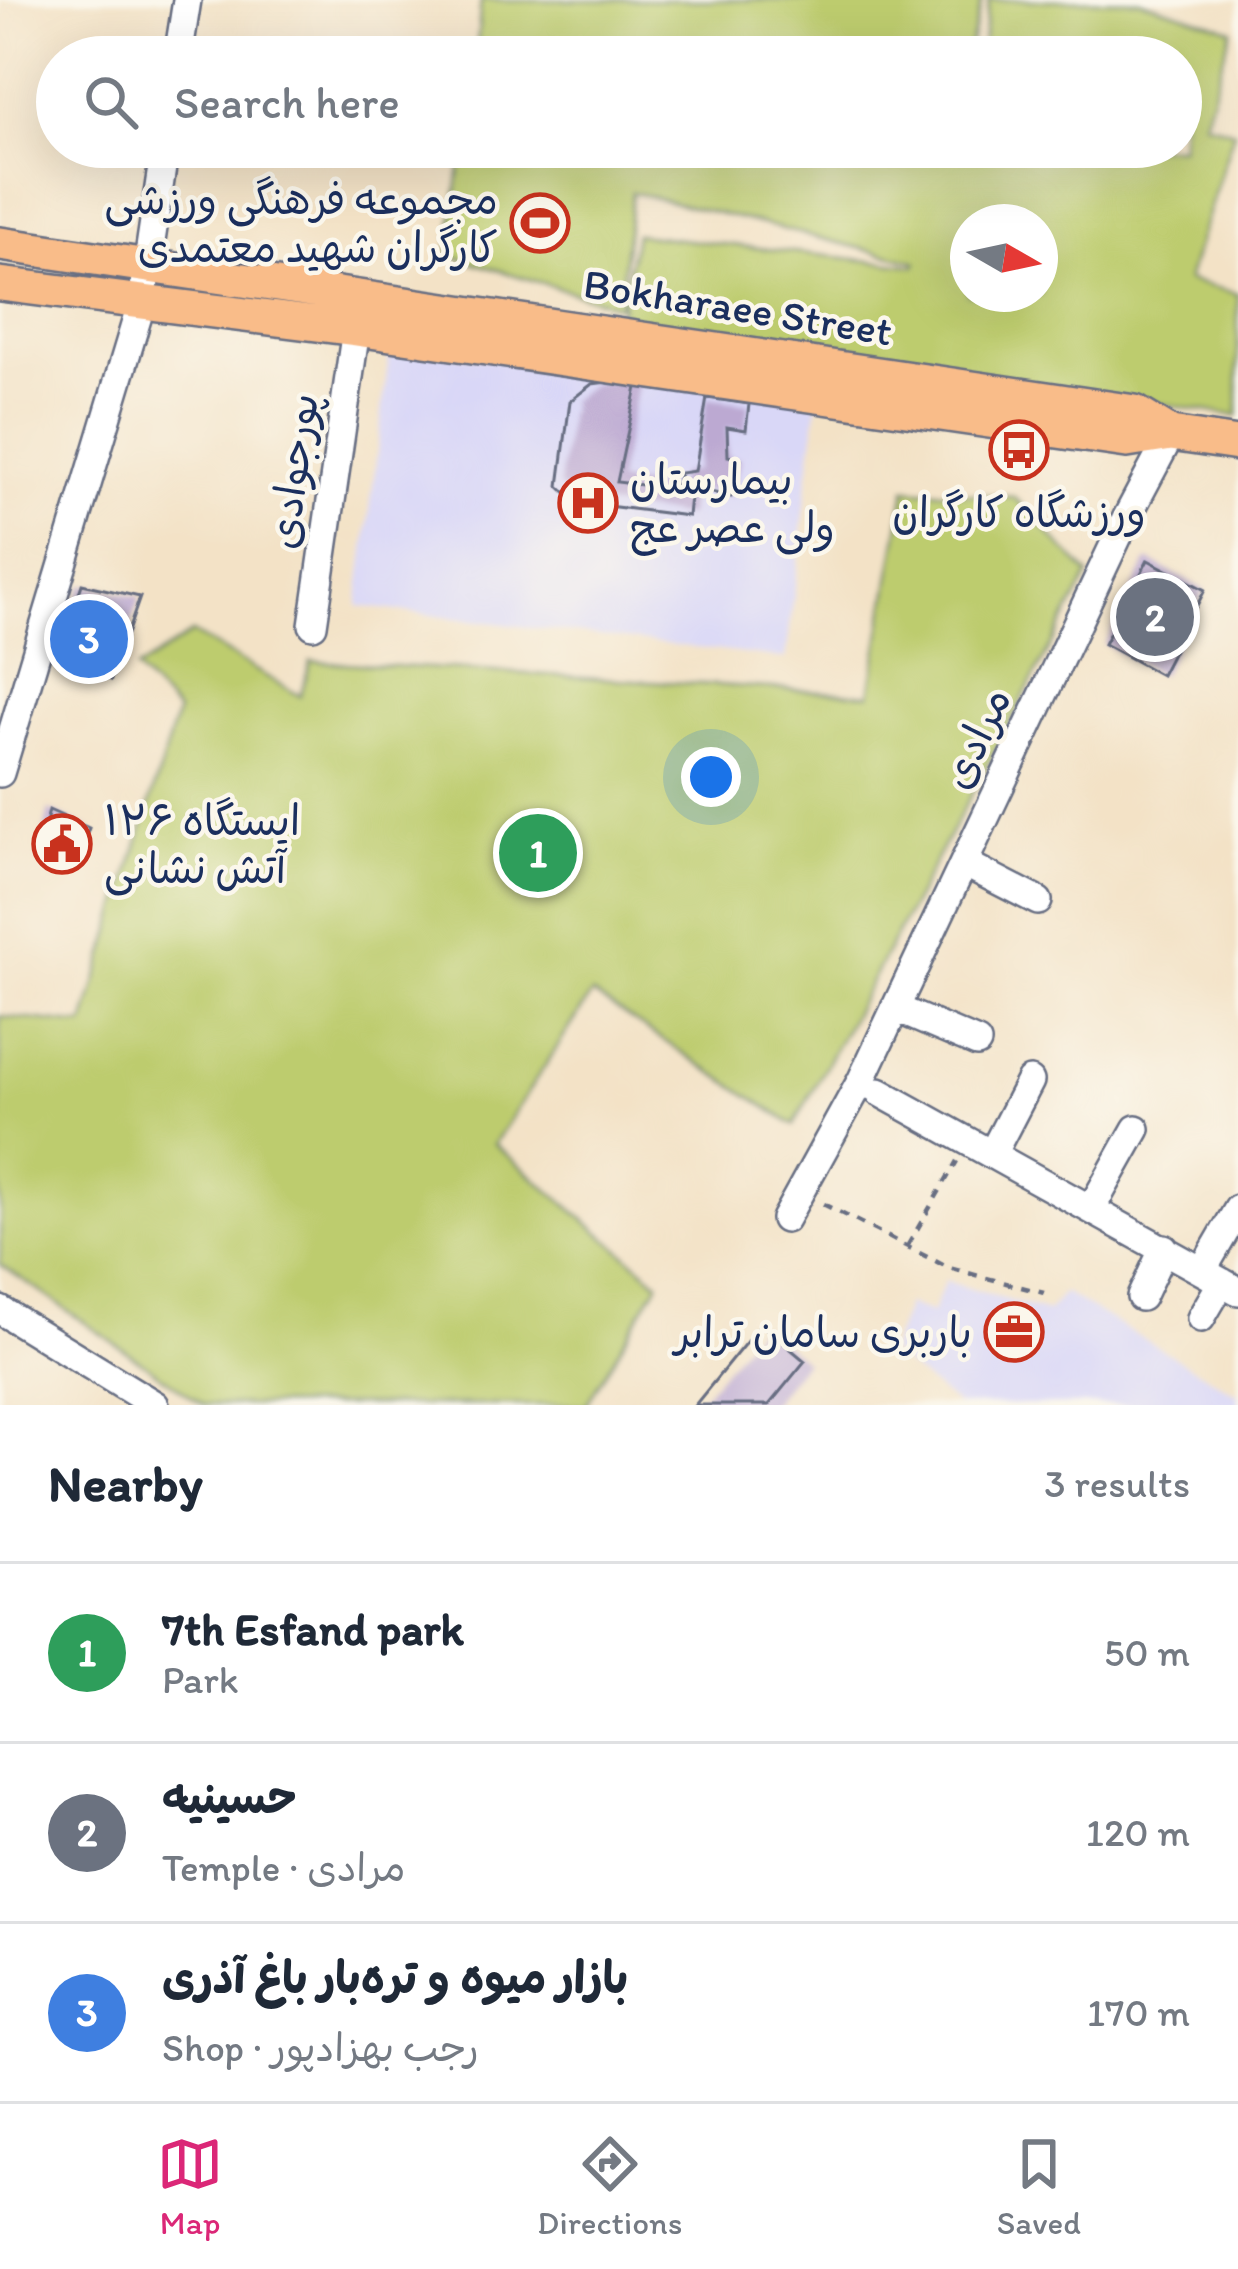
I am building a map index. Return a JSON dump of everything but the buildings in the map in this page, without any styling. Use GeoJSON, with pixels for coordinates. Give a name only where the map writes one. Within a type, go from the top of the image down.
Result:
{"type":"FeatureCollection","features":[{"type":"Feature","properties":{"kind":"main road","name":"Bokharaee Street"},"geometry":{"type":"LineString","coordinates":[[0,244],[148,264],[445,325],[1127,441],[1171,434],[1238,444]]}},
{"type":"Feature","properties":{"kind":"main road","name":"Bokharaee Street"},"geometry":{"type":"LineString","coordinates":[[0,284],[356,329],[445,325]]}},
{"type":"Feature","properties":{"kind":"street"},"geometry":{"type":"LineString","coordinates":[[181,36],[187,0]]}},
{"type":"Feature","properties":{"kind":"street"},"geometry":{"type":"LineString","coordinates":[[0,773],[142,302],[162,168]]}},
{"type":"Feature","properties":{"kind":"street","name":"پورجوادی"},"geometry":{"type":"LineString","coordinates":[[314,625],[356,329]]}},
{"type":"Feature","properties":{"kind":"street","name":"مرادی"},"geometry":{"type":"LineString","coordinates":[[785,1219],[870,1086],[896,1008],[1126,517],[1171,434]]}},
{"type":"Feature","properties":{"kind":"street"},"geometry":{"type":"LineString","coordinates":[[964,863],[1038,901]]}},
{"type":"Feature","properties":{"kind":"street"},"geometry":{"type":"LineString","coordinates":[[896,1008],[977,1043]]}},
{"type":"Feature","properties":{"kind":"street"},"geometry":{"type":"LineString","coordinates":[[981,1147],[1030,1081]]}},
{"type":"Feature","properties":{"kind":"street"},"geometry":{"type":"LineString","coordinates":[[870,1086],[1221,1281]]}},
{"type":"Feature","properties":{"kind":"street"},"geometry":{"type":"LineString","coordinates":[[1091,1209],[1136,1130]]}},
{"type":"Feature","properties":{"kind":"street"},"geometry":{"type":"LineString","coordinates":[[1201,1318],[1221,1281],[1238,1209]]}},
{"type":"Feature","properties":{"kind":"street"},"geometry":{"type":"LineString","coordinates":[[1141,1298],[1164,1248]]}},
{"type":"Feature","properties":{"kind":"street"},"geometry":{"type":"LineString","coordinates":[[0,1310],[155,1405]]}},
{"type":"Feature","properties":{"kind":"path"},"geometry":{"type":"LineString","coordinates":[[907,1245],[981,1147]]}},
{"type":"Feature","properties":{"kind":"path"},"geometry":{"type":"LineString","coordinates":[[800,1192],[949,1268],[1044,1293]]}},
{"type":"Feature","properties":{"kind":"shaded area","name":"بیمارستان ولی عصر عج"},"geometry":{"type":"Polygon","coordinates":[[[390,347],[818,400],[786,659],[358,606],[390,347]]]}},
{"type":"Feature","properties":{"kind":"shaded area","name":"باربری سامان ترابر"},"geometry":{"type":"Polygon","coordinates":[[[945,1281],[1047,1312],[1064,1293],[1238,1394],[1238,1405],[957,1405],[889,1352],[907,1305],[932,1313],[945,1281]]]}},
{"type":"Feature","properties":{"kind":"green space","name":"مجموعه فرهنگی ورزشی کارگران شهید معتمدی"},"geometry":{"type":"Polygon","coordinates":[[[481,0],[982,0],[973,36],[478,36],[481,0]]]}},
{"type":"Feature","properties":{"kind":"green space"},"geometry":{"type":"Polygon","coordinates":[[[989,0],[1139,0],[1232,29],[1204,122],[1234,131],[1187,280],[1238,294],[1238,416],[619,320],[635,234],[915,266],[917,262],[632,192],[619,306],[448,255],[460,168],[1202,168],[1202,36],[984,36],[989,0]]]}},
{"type":"Feature","properties":{"kind":"green space"},"geometry":{"type":"Polygon","coordinates":[[[906,489],[1014,497],[1089,575],[794,1125],[592,994],[494,1144],[659,1282],[586,1405],[204,1405],[0,1264],[0,1016],[84,1025],[177,712],[136,670],[192,633],[300,696],[311,661],[870,694],[906,489]]]}},
{"type":"Feature","properties":{"kind":"place","name":"مجموعه فرهنگی ورزشی کارگران شهید معتمدی"},"geometry":{"type":"Point","coordinates":[540,223]}},
{"type":"Feature","properties":{"kind":"place","name":"ورزشگاه کارگران"},"geometry":{"type":"Point","coordinates":[1019,450]}},
{"type":"Feature","properties":{"kind":"place","name":"بیمارستان ولی عصر عج"},"geometry":{"type":"Point","coordinates":[588,503]}},
{"type":"Feature","properties":{"kind":"place","name":"حسینیه"},"geometry":{"type":"Point","coordinates":[1155,617]}},
{"type":"Feature","properties":{"kind":"place","name":"بازار میوه و تره‌بار باغ آذری"},"geometry":{"type":"Point","coordinates":[89,639]}},
{"type":"Feature","properties":{"kind":"place","name":"ایستگاه ۱۲۶ آتش نشانی"},"geometry":{"type":"Point","coordinates":[62,844]}},
{"type":"Feature","properties":{"kind":"place","name":"7th Esfand park"},"geometry":{"type":"Point","coordinates":[538,853]}},
{"type":"Feature","properties":{"kind":"place","name":"باربری سامان ترابر"},"geometry":{"type":"Point","coordinates":[1014,1332]}}]}
